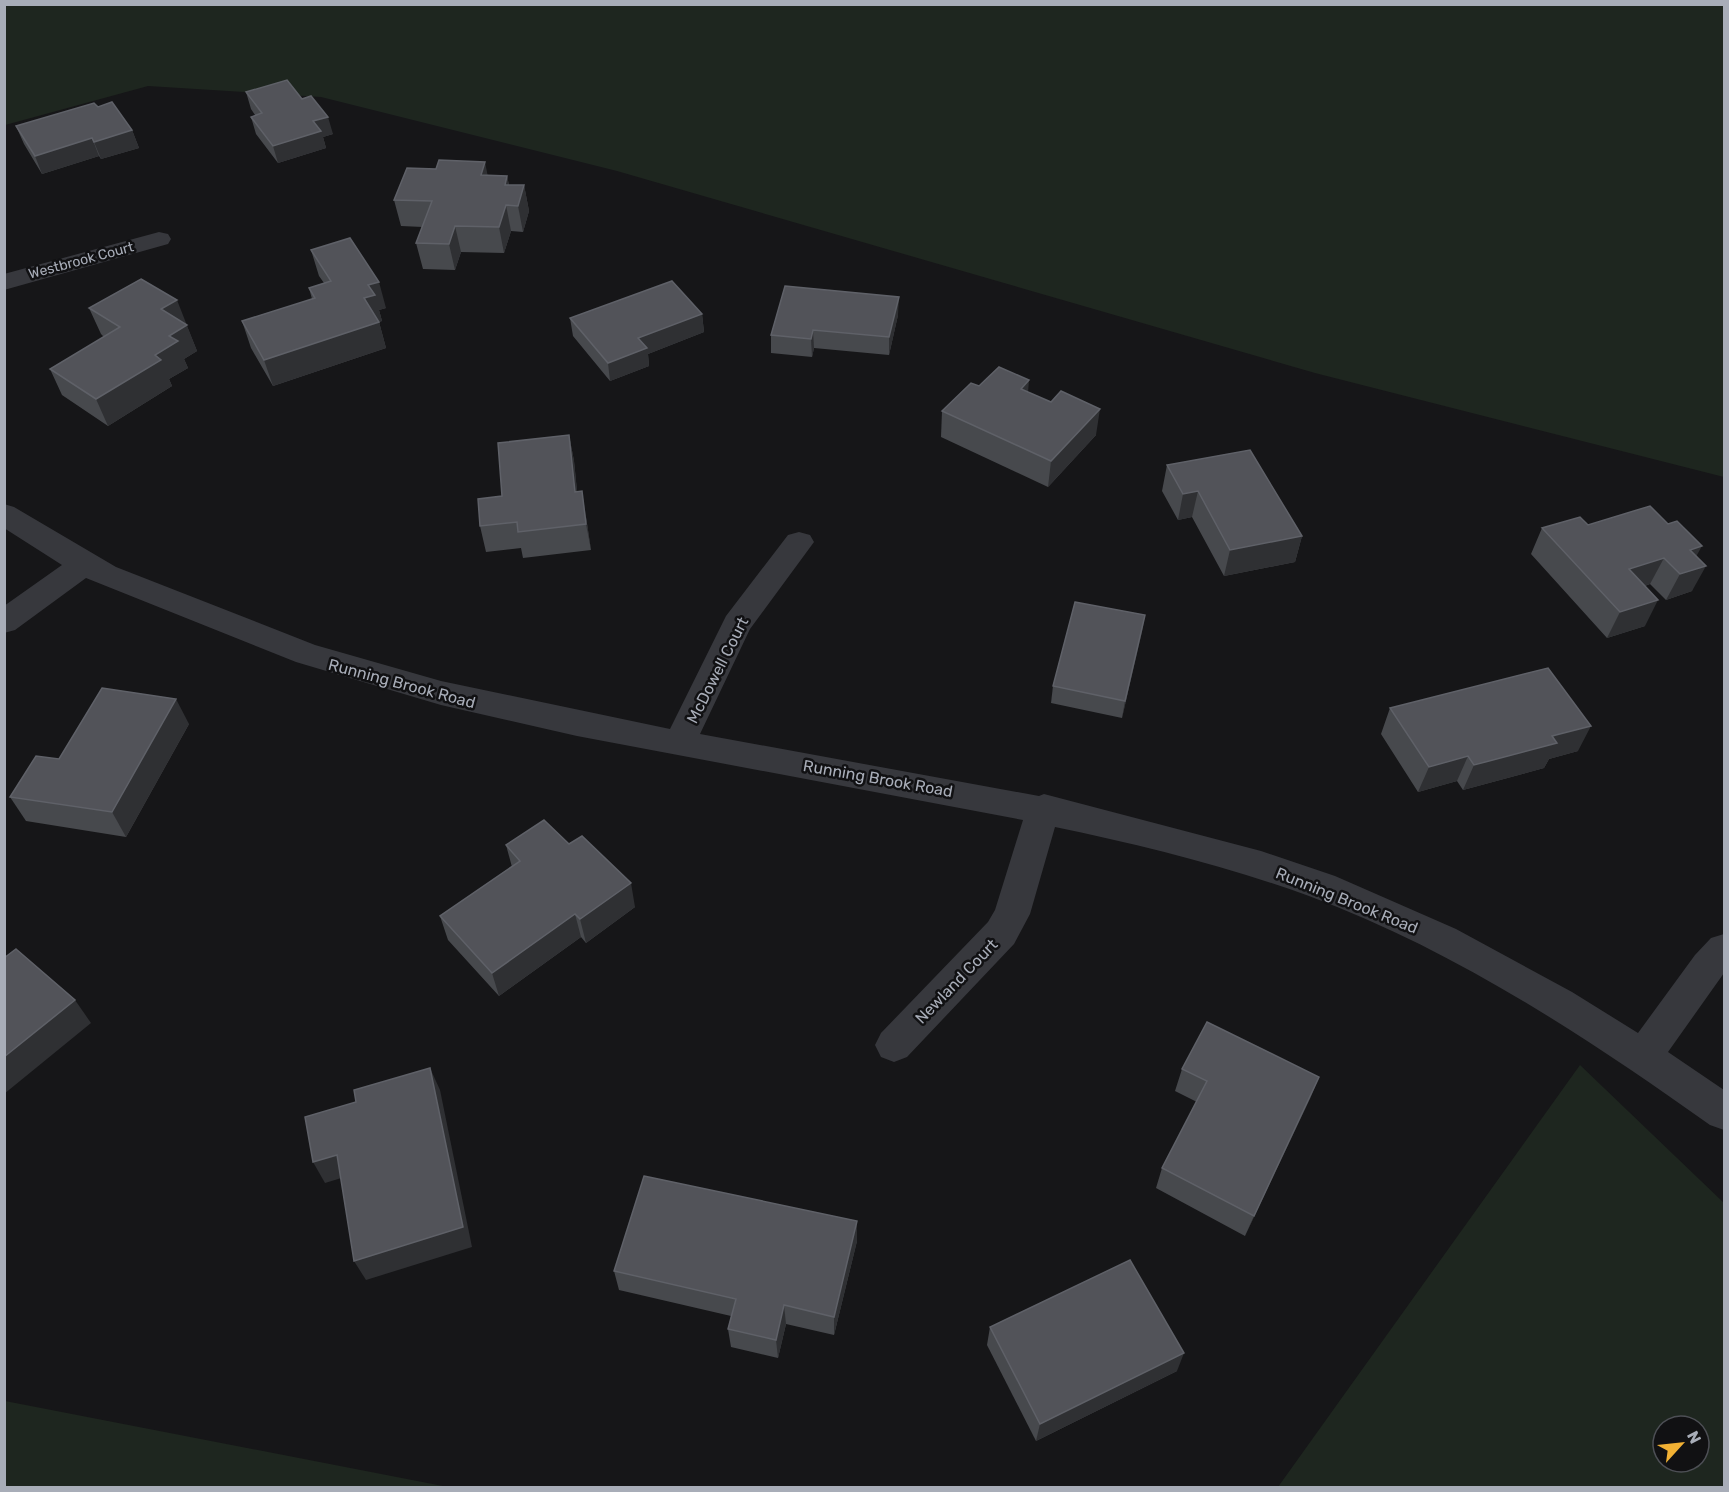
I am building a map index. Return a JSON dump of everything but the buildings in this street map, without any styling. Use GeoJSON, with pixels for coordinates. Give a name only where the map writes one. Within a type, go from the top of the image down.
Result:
{"type":"FeatureCollection","features":[{"type":"Feature","properties":{"kind":"street","name":"Westbrook Court"},"geometry":{"type":"LineString","coordinates":[[4,282],[159,239]]}},
{"type":"Feature","properties":{"kind":"street","name":"Running Brook Road"},"geometry":{"type":"LineString","coordinates":[[4,514],[84,564],[214,621],[327,663],[493,708],[1044,808],[1262,866],[1348,898],[1506,973],[1644,1055],[1725,1112]]}},
{"type":"Feature","properties":{"kind":"street","name":"McDowell Court"},"geometry":{"type":"LineString","coordinates":[[680,742],[737,624],[799,542]]}},
{"type":"Feature","properties":{"kind":"street"},"geometry":{"type":"LineString","coordinates":[[4,622],[84,564]]}},
{"type":"Feature","properties":{"kind":"street","name":"Newland Court"},"geometry":{"type":"LineString","coordinates":[[894,1045],[1001,933],[1012,914],[1044,808]]}},
{"type":"Feature","properties":{"kind":"street"},"geometry":{"type":"LineString","coordinates":[[1644,1055],[1708,966],[1725,949]]}},
{"type":"Feature","properties":{"kind":"shaded area"},"geometry":{"type":"Polygon","coordinates":[[[5,5],[1724,5],[1724,477],[1315,373],[617,171],[321,97],[148,86],[5,125],[5,5]]]}},
{"type":"Feature","properties":{"kind":"shaded area"},"geometry":{"type":"Polygon","coordinates":[[[1580,1065],[1724,1203],[1724,1487],[1278,1487],[1580,1065]]]}},
{"type":"Feature","properties":{"kind":"shaded area"},"geometry":{"type":"Polygon","coordinates":[[[5,1401],[448,1487],[5,1487],[5,1401]]]}}]}
